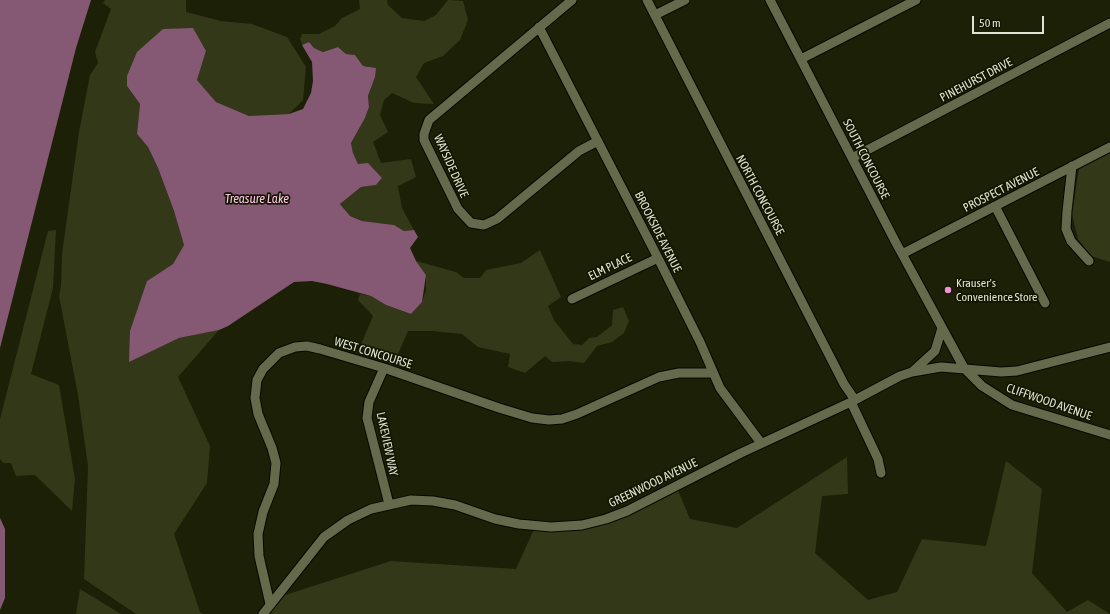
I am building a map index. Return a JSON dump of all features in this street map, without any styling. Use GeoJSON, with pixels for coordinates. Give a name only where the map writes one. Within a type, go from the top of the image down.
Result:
{"type":"FeatureCollection","features":[{"type":"Feature","properties":{"kind":"street","name":"WAYSIDE DRIVE"},"geometry":{"type":"LineString","coordinates":[[572,0],[450,102],[426,126],[424,140],[448,189],[465,219],[471,223],[484,225],[497,219],[579,150],[598,141]]}},
{"type":"Feature","properties":{"kind":"street","name":"NORTH CONCOURSE"},"geometry":{"type":"LineString","coordinates":[[647,0],[853,401],[878,459],[881,473]]}},
{"type":"Feature","properties":{"kind":"street"},"geometry":{"type":"LineString","coordinates":[[655,15],[685,0]]}},
{"type":"Feature","properties":{"kind":"street","name":"SOUTH CONCOURSE"},"geometry":{"type":"LineString","coordinates":[[770,0],[942,328]]}},
{"type":"Feature","properties":{"kind":"street"},"geometry":{"type":"LineString","coordinates":[[801,60],[916,0]]}},
{"type":"Feature","properties":{"kind":"street","name":"PINEHURST DRIVE"},"geometry":{"type":"LineString","coordinates":[[852,158],[1110,23]]}},
{"type":"Feature","properties":{"kind":"street","name":"BROOKSIDE AVENUE"},"geometry":{"type":"LineString","coordinates":[[539,27],[658,258],[720,388],[761,443]]}},
{"type":"Feature","properties":{"kind":"street","name":"PROSPECT AVENUE"},"geometry":{"type":"LineString","coordinates":[[902,254],[1110,147]]}},
{"type":"Feature","properties":{"kind":"street"},"geometry":{"type":"LineString","coordinates":[[1072,166],[1066,229],[1071,241],[1089,261]]}},
{"type":"Feature","properties":{"kind":"street"},"geometry":{"type":"LineString","coordinates":[[995,206],[1045,303]]}},
{"type":"Feature","properties":{"kind":"street","name":"ELM PLACE"},"geometry":{"type":"LineString","coordinates":[[572,300],[658,258]]}},
{"type":"Feature","properties":{"kind":"street","name":"GREENWOOD AVENUE"},"geometry":{"type":"LineString","coordinates":[[912,372],[935,351],[942,328]]}},
{"type":"Feature","properties":{"kind":"street","name":"CLIFFWOOD AVENUE"},"geometry":{"type":"LineString","coordinates":[[942,328],[952,349],[964,368],[982,386],[1012,405],[1110,435]]}},
{"type":"Feature","properties":{"kind":"street","name":"WEST CONCOURSE"},"geometry":{"type":"LineString","coordinates":[[270,604],[259,556],[258,534],[263,512],[274,484],[276,463],[272,448],[255,405],[255,390],[257,380],[263,369],[270,360],[279,353],[295,347],[307,346],[320,349],[384,368],[499,408],[532,418],[549,420],[562,419],[577,414],[659,377],[679,373],[713,373]]}},
{"type":"Feature","properties":{"kind":"street","name":"GREENWOOD AVENUE"},"geometry":{"type":"LineString","coordinates":[[264,614],[270,604],[315,547],[333,529],[360,513],[389,504],[411,500],[433,501],[455,505],[519,524],[551,527],[582,524],[606,519],[627,511],[761,443],[853,401],[900,376],[912,372],[941,367],[1001,372],[1017,371],[1110,347]]}},
{"type":"Feature","properties":{"kind":"street","name":"LAKEVIEW WAY"},"geometry":{"type":"LineString","coordinates":[[384,368],[369,402],[367,418],[389,504]]}},
{"type":"Feature","properties":{"kind":"green space"},"geometry":{"type":"Polygon","coordinates":[[[105,0],[186,0],[186,12],[221,21],[252,24],[287,37],[306,67],[303,100],[289,114],[249,116],[216,102],[197,80],[206,51],[127,86],[140,104],[137,134],[148,147],[158,168],[174,211],[184,245],[173,264],[147,281],[129,361],[179,338],[219,330],[178,377],[210,446],[207,483],[174,534],[200,612],[203,614],[136,614],[84,579],[88,466],[78,395],[59,296],[61,286],[62,254],[79,132],[90,75],[98,63],[95,52],[111,9],[103,3],[105,0]]]}},
{"type":"Feature","properties":{"kind":"green space"},"geometry":{"type":"Polygon","coordinates":[[[359,0],[387,0],[388,5],[402,18],[424,21],[436,15],[448,0],[463,1],[468,20],[460,40],[443,56],[424,63],[416,77],[434,104],[414,103],[392,93],[384,100],[380,115],[388,132],[373,142],[381,163],[411,159],[416,177],[398,186],[402,208],[414,230],[404,231],[394,225],[362,221],[350,216],[340,204],[361,187],[376,185],[382,178],[375,171],[358,164],[353,153],[351,143],[365,118],[369,107],[368,96],[375,77],[368,66],[363,66],[355,55],[346,54],[338,47],[323,52],[314,48],[309,42],[302,45],[300,39],[302,34],[319,34],[335,26],[342,18],[360,9],[359,0]]]}},
{"type":"Feature","properties":{"kind":"green space"},"geometry":{"type":"Polygon","coordinates":[[[1110,153],[1110,262],[1091,256],[1078,239],[1072,214],[1079,168],[1110,153]]]}},
{"type":"Feature","properties":{"kind":"green space"},"geometry":{"type":"Polygon","coordinates":[[[56,230],[53,288],[31,374],[59,385],[75,479],[72,511],[35,475],[16,476],[11,463],[3,463],[0,459],[0,419],[48,231],[56,230]]]}},
{"type":"Feature","properties":{"kind":"green space"},"geometry":{"type":"Polygon","coordinates":[[[540,250],[561,297],[548,306],[554,320],[573,344],[582,345],[589,338],[597,337],[612,325],[613,310],[623,307],[629,321],[624,333],[612,342],[597,346],[584,363],[569,361],[552,362],[545,356],[525,373],[508,367],[510,354],[478,347],[462,334],[432,331],[408,331],[395,361],[359,349],[373,316],[358,300],[360,294],[371,296],[386,305],[411,314],[422,302],[426,290],[426,275],[416,261],[456,272],[464,278],[480,278],[486,270],[521,263],[540,250]]]}},
{"type":"Feature","properties":{"kind":"green space"},"geometry":{"type":"Polygon","coordinates":[[[847,457],[848,494],[822,496],[815,553],[868,600],[897,592],[922,539],[986,546],[1006,461],[1042,489],[1032,573],[1067,612],[1088,600],[1110,614],[267,614],[282,596],[391,561],[516,569],[535,527],[624,514],[677,488],[690,519],[737,528],[847,457]]]}},
{"type":"Feature","properties":{"kind":"green space"},"geometry":{"type":"Polygon","coordinates":[[[80,589],[121,614],[76,614],[80,589]]]}},
{"type":"Feature","properties":{"kind":"water"},"geometry":{"type":"Polygon","coordinates":[[[0,0],[91,0],[76,48],[0,348],[0,0]]]}},
{"type":"Feature","properties":{"kind":"water","name":"Treasure Lake"},"geometry":{"type":"Polygon","coordinates":[[[193,28],[206,51],[197,80],[216,102],[249,116],[289,114],[303,109],[311,93],[313,81],[312,62],[302,45],[309,42],[314,48],[323,52],[338,47],[346,54],[355,55],[363,66],[376,68],[375,77],[368,96],[369,107],[365,118],[351,143],[353,153],[358,164],[368,163],[382,178],[376,185],[361,187],[340,204],[350,216],[362,221],[394,225],[404,231],[414,230],[418,237],[410,248],[416,261],[426,275],[422,302],[411,314],[386,305],[371,296],[312,281],[294,282],[228,326],[219,330],[179,338],[129,362],[130,331],[147,281],[173,264],[184,245],[174,211],[158,168],[148,147],[137,134],[140,104],[127,86],[127,76],[137,52],[163,29],[193,28]]]}},
{"type":"Feature","properties":{"kind":"water"},"geometry":{"type":"Polygon","coordinates":[[[0,518],[5,529],[5,598],[0,610],[0,518]]]}},
{"type":"Feature","properties":{"kind":"place","name":"Krauser's Convenience Store"},"geometry":{"type":"Point","coordinates":[948,290]}}]}
